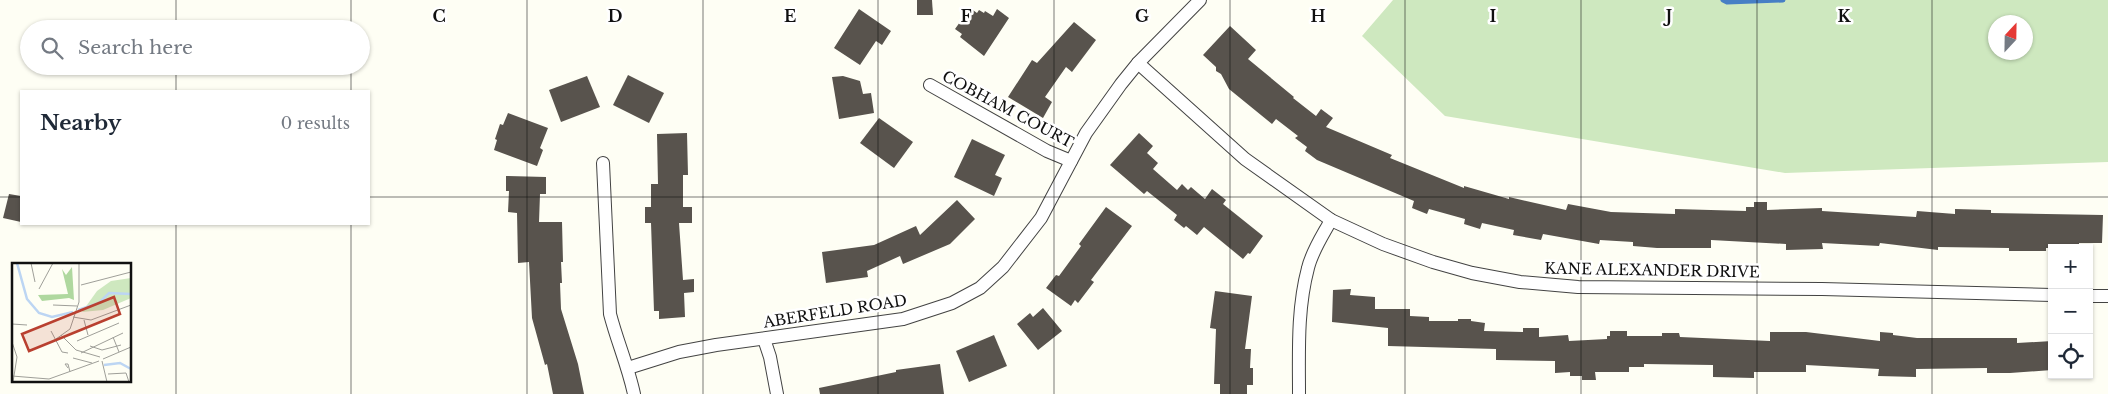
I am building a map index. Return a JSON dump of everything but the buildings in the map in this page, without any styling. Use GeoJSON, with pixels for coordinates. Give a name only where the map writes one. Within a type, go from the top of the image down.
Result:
{"type":"FeatureCollection","features":[{"type":"Feature","properties":{"kind":"street","name":"ABERFELD ROAD"},"geometry":{"type":"LineString","coordinates":[[628,368],[679,352],[903,319],[952,303],[980,288],[1003,267],[1041,218],[1100,111],[1138,63],[1200,0]]}},
{"type":"Feature","properties":{"kind":"street","name":"KANE ALEXANDER DRIVE"},"geometry":{"type":"LineString","coordinates":[[1138,63],[1245,159],[1331,220],[1383,244],[1432,262],[1472,273],[1520,282],[1578,287],[1822,289],[2048,295]]}},
{"type":"Feature","properties":{"kind":"street","name":"COBHAM COURT"},"geometry":{"type":"LineString","coordinates":[[930,85],[1047,151],[1072,161]]}},
{"type":"Feature","properties":{"kind":"street"},"geometry":{"type":"LineString","coordinates":[[603,163],[610,314],[614,332],[628,368],[634,394]]}},
{"type":"Feature","properties":{"kind":"street"},"geometry":{"type":"LineString","coordinates":[[1299,394],[1300,322],[1304,286],[1308,266],[1331,220]]}},
{"type":"Feature","properties":{"kind":"street"},"geometry":{"type":"LineString","coordinates":[[2093,296],[2108,296]]}},
{"type":"Feature","properties":{"kind":"street"},"geometry":{"type":"LineString","coordinates":[[764,339],[770,357],[777,394]]}},
{"type":"Feature","properties":{"kind":"green space"},"geometry":{"type":"Polygon","coordinates":[[[1393,0],[2108,0],[2108,162],[1785,173],[1445,116],[1362,36],[1393,0]]]}},
{"type":"Feature","properties":{"kind":"waterway"},"geometry":{"type":"LineString","coordinates":[[1723,0],[1727,2],[1783,0]]}}]}
